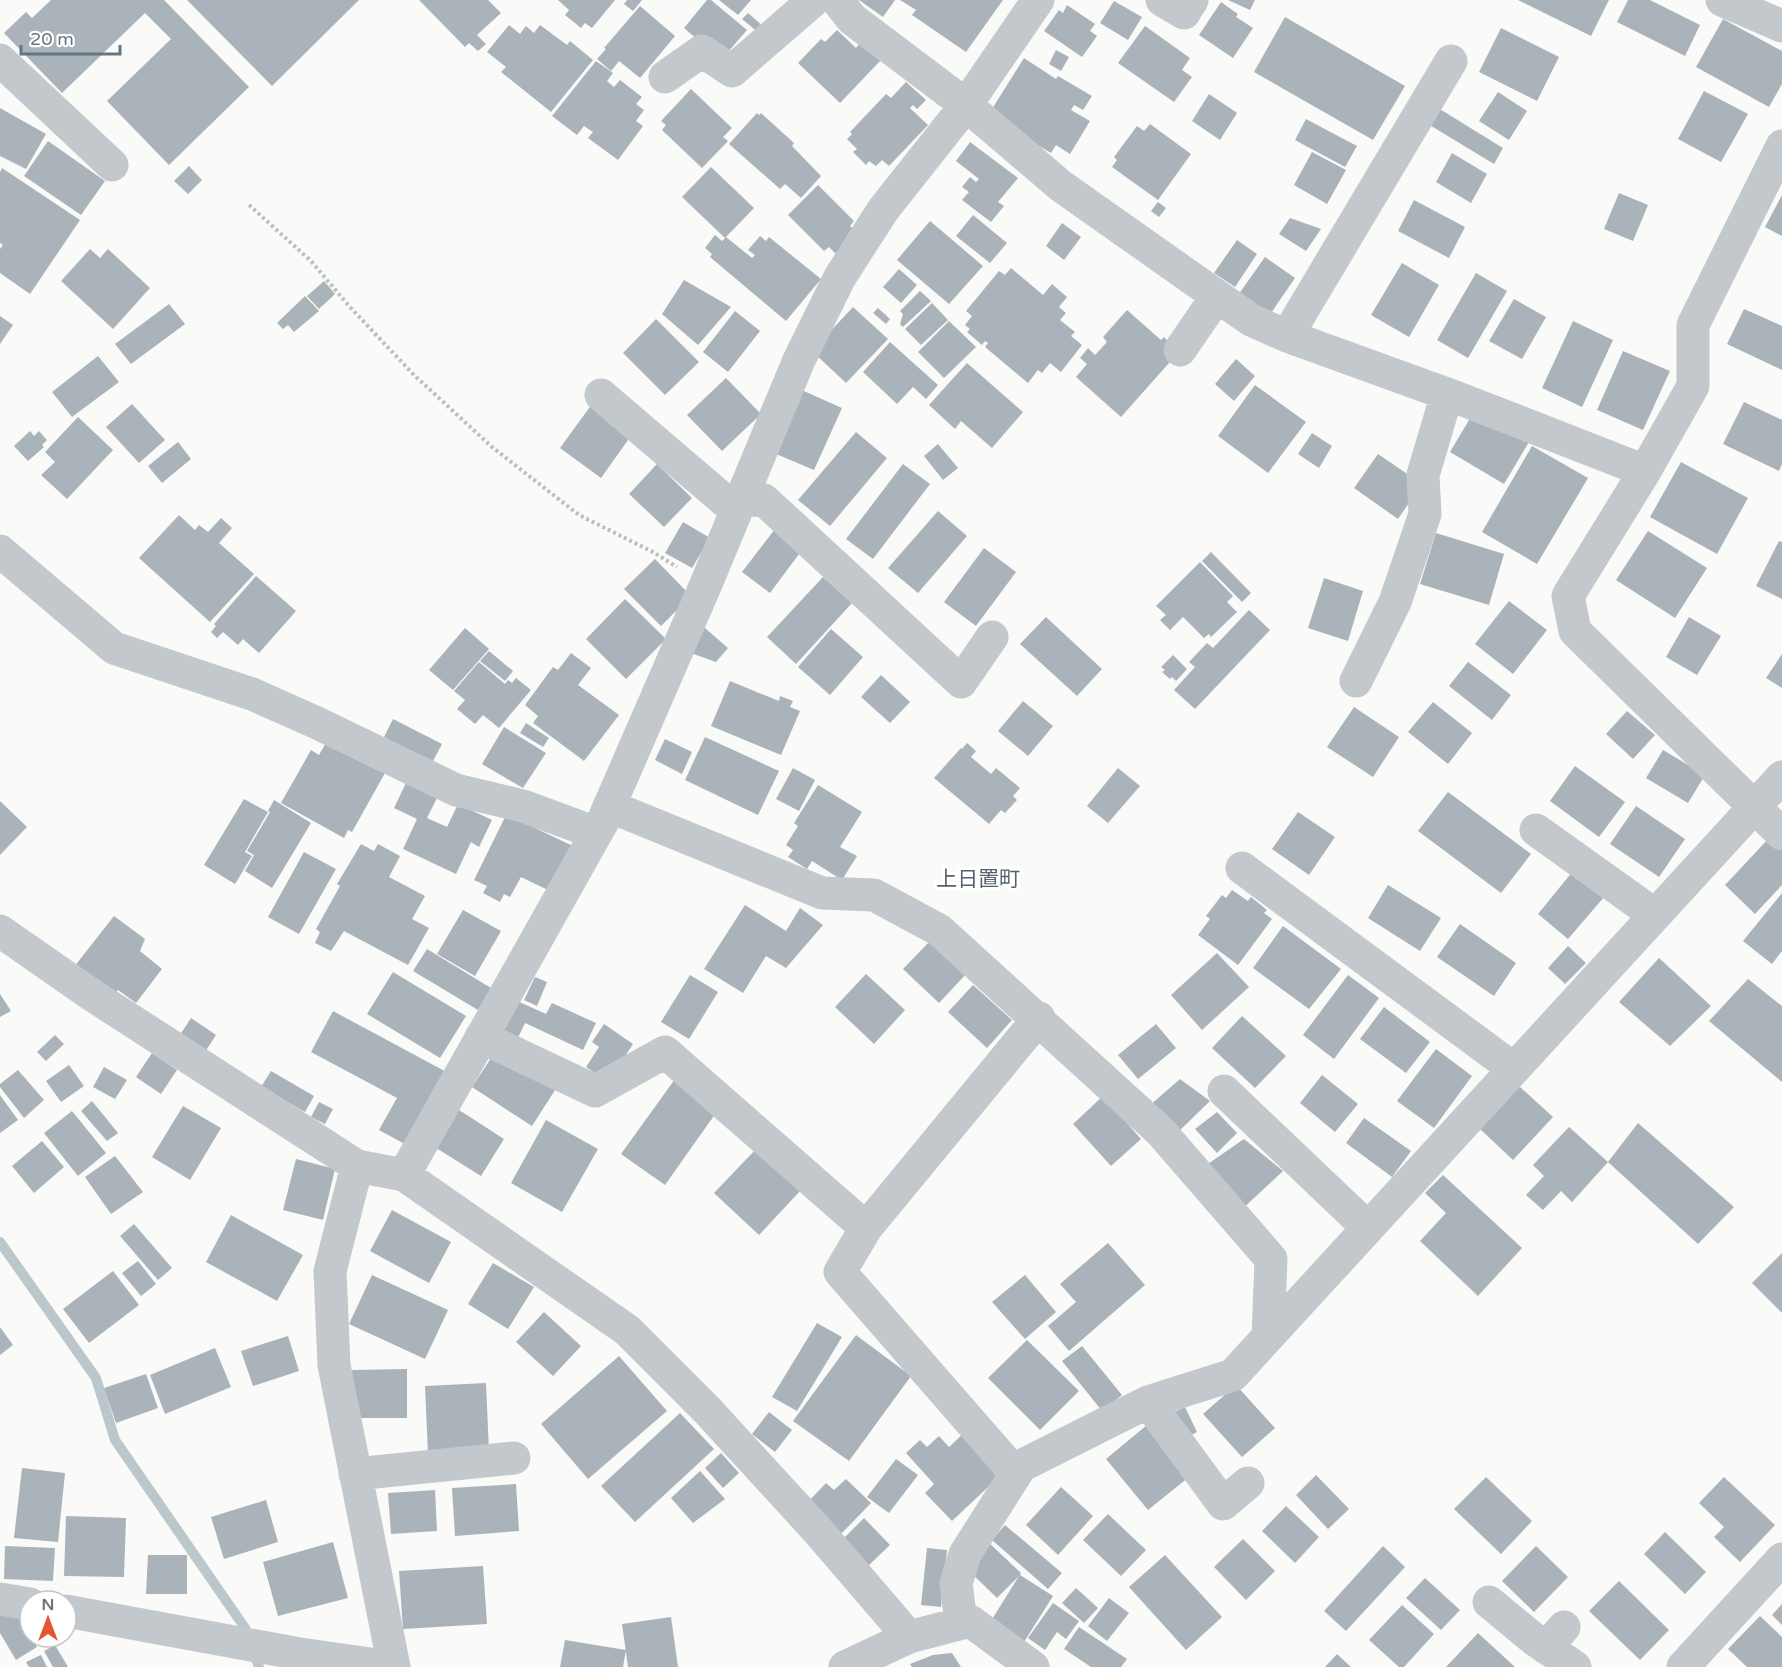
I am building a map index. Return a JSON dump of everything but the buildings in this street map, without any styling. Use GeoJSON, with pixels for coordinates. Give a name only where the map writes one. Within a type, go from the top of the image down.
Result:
{"type":"FeatureCollection","features":[{"type":"Feature","properties":{"kind":"street"},"geometry":{"type":"LineString","coordinates":[[665,77],[702,51],[732,71],[814,0]]}},
{"type":"Feature","properties":{"kind":"street"},"geometry":{"type":"LineString","coordinates":[[837,0],[852,19],[966,105],[1061,186],[1251,320],[1287,336],[1447,394],[1645,471]]}},
{"type":"Feature","properties":{"kind":"street"},"geometry":{"type":"LineString","coordinates":[[404,1175],[602,819],[741,500],[806,343],[840,277],[883,210],[966,105],[1038,0]]}},
{"type":"Feature","properties":{"kind":"street"},"geometry":{"type":"LineString","coordinates":[[1162,0],[1184,13],[1192,0]]}},
{"type":"Feature","properties":{"kind":"street"},"geometry":{"type":"LineString","coordinates":[[1722,0],[1782,26]]}},
{"type":"Feature","properties":{"kind":"street"},"geometry":{"type":"LineString","coordinates":[[0,60],[112,165]]}},
{"type":"Feature","properties":{"kind":"street"},"geometry":{"type":"LineString","coordinates":[[1287,336],[1451,61]]}},
{"type":"Feature","properties":{"kind":"street"},"geometry":{"type":"LineString","coordinates":[[1782,146],[1693,325],[1693,386],[1645,471],[1568,596],[1575,631],[1782,834]]}},
{"type":"Feature","properties":{"kind":"street"},"geometry":{"type":"LineString","coordinates":[[1180,350],[1217,296]]}},
{"type":"Feature","properties":{"kind":"street"},"geometry":{"type":"LineString","coordinates":[[1356,681],[1395,602],[1425,514],[1423,475],[1447,394]]}},
{"type":"Feature","properties":{"kind":"street"},"geometry":{"type":"LineString","coordinates":[[601,395],[725,501],[765,500],[961,682],[992,637]]}},
{"type":"Feature","properties":{"kind":"street"},"geometry":{"type":"LineString","coordinates":[[0,551],[114,648],[252,694],[456,790],[523,806],[602,819],[822,893],[874,895],[939,930],[1039,1018],[1160,1131],[1271,1259],[1268,1337]]}},
{"type":"Feature","properties":{"kind":"street"},"geometry":{"type":"LineString","coordinates":[[962,1623],[956,1583],[965,1554],[1021,1466],[1148,1402],[1233,1375],[1782,777]]}},
{"type":"Feature","properties":{"kind":"street"},"geometry":{"type":"LineString","coordinates":[[1536,830],[1655,915]]}},
{"type":"Feature","properties":{"kind":"street"},"geometry":{"type":"LineString","coordinates":[[1242,868],[1514,1069]]}},
{"type":"Feature","properties":{"kind":"street"},"geometry":{"type":"LineString","coordinates":[[0,931],[92,995],[357,1166],[404,1175],[627,1330],[708,1411],[818,1531],[909,1637]]}},
{"type":"Feature","properties":{"kind":"street"},"geometry":{"type":"LineString","coordinates":[[1016,1474],[840,1272],[866,1228],[1039,1018]]}},
{"type":"Feature","properties":{"kind":"street"},"geometry":{"type":"LineString","coordinates":[[481,1037],[595,1091],[665,1052],[866,1228]]}},
{"type":"Feature","properties":{"kind":"street"},"geometry":{"type":"LineString","coordinates":[[1224,1091],[1368,1228]]}},
{"type":"Feature","properties":{"kind":"street"},"geometry":{"type":"LineString","coordinates":[[78,1614],[231,1653],[300,1654],[393,1667],[334,1365],[330,1271],[357,1166]]}},
{"type":"Feature","properties":{"kind":"street"},"geometry":{"type":"LineString","coordinates":[[1148,1402],[1223,1504],[1248,1483]]}},
{"type":"Feature","properties":{"kind":"street"},"geometry":{"type":"LineString","coordinates":[[356,1474],[514,1458]]}},
{"type":"Feature","properties":{"kind":"street"},"geometry":{"type":"LineString","coordinates":[[1683,1667],[1782,1559]]}},
{"type":"Feature","properties":{"kind":"street"},"geometry":{"type":"LineString","coordinates":[[0,1599],[18,1602]]}},
{"type":"Feature","properties":{"kind":"street"},"geometry":{"type":"LineString","coordinates":[[1489,1602],[1555,1637],[1575,1667]]}},
{"type":"Feature","properties":{"kind":"street"},"geometry":{"type":"LineString","coordinates":[[845,1667],[909,1637],[970,1621],[1033,1667]]}},
{"type":"Feature","properties":{"kind":"path"},"geometry":{"type":"LineString","coordinates":[[249,205],[310,261],[414,375],[492,447],[579,515],[653,552],[705,584]]}},
{"type":"Feature","properties":{"kind":"waterway"},"geometry":{"type":"LineString","coordinates":[[0,1242],[96,1378],[115,1440],[245,1628],[259,1667]]}},
{"type":"Feature","properties":{"kind":"district","name":"上日置町"},"geometry":{"type":"Point","coordinates":[978,879]}}]}
